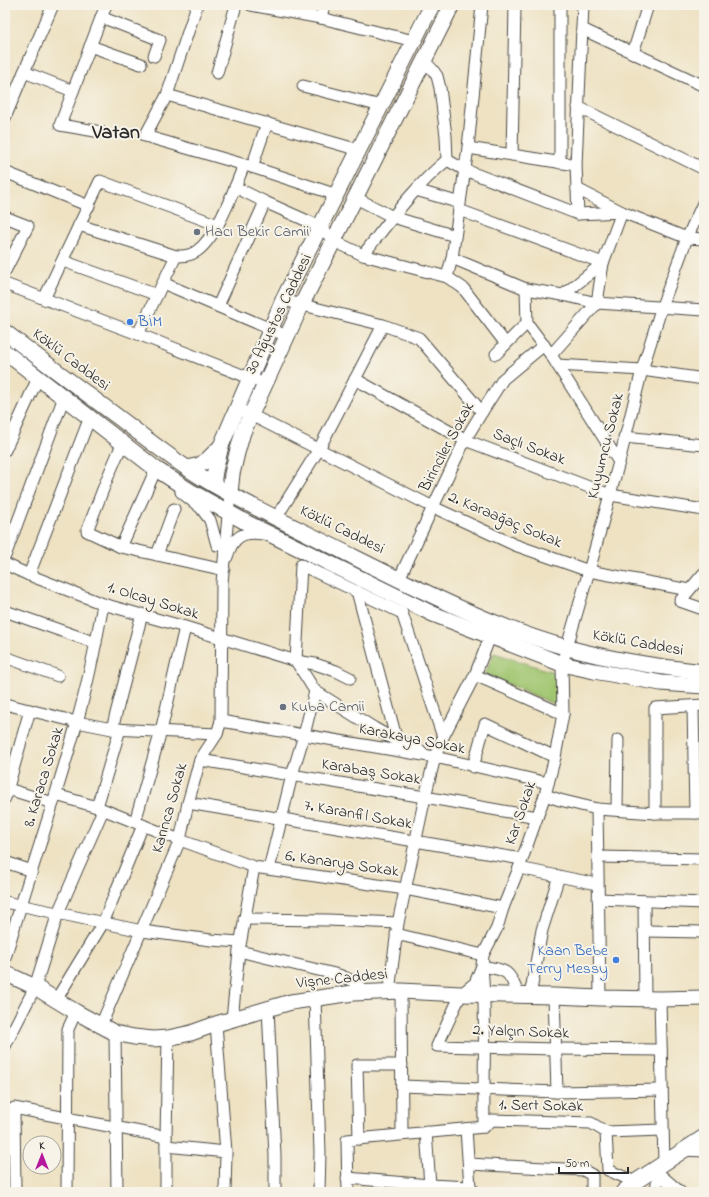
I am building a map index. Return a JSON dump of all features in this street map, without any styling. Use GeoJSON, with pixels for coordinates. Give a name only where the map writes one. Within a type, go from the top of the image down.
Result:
{"type":"FeatureCollection","features":[{"type":"Feature","properties":{"kind":"main road","name":"30 Ağustos Caddesi"},"geometry":{"type":"LineString","coordinates":[[213,484],[221,446],[272,330],[283,300],[432,5]]}},
{"type":"Feature","properties":{"kind":"main road","name":"30 Ağustos Caddesi"},"geometry":{"type":"LineString","coordinates":[[230,493],[232,474],[237,453],[243,432],[251,414],[301,306],[452,5]]}},
{"type":"Feature","properties":{"kind":"main road","name":"Köklü Caddesi"},"geometry":{"type":"LineString","coordinates":[[5,332],[57,373],[187,468],[213,484],[276,518],[399,579],[461,609],[567,648],[636,663],[704,672]]}},
{"type":"Feature","properties":{"kind":"main road","name":"Köklü Caddesi"},"geometry":{"type":"LineString","coordinates":[[5,352],[156,469],[190,491],[271,534],[433,614],[562,664],[661,683],[704,686]]}},
{"type":"Feature","properties":{"kind":"main road"},"geometry":{"type":"LineString","coordinates":[[187,468],[200,465],[221,446]]}},
{"type":"Feature","properties":{"kind":"main road"},"geometry":{"type":"LineString","coordinates":[[237,453],[237,478],[239,488],[243,496],[250,504]]}},
{"type":"Feature","properties":{"kind":"main road","name":"Vişne Caddesi"},"geometry":{"type":"LineString","coordinates":[[5,973],[35,987],[76,1012],[115,1033],[153,1039],[168,1038],[191,1033],[232,1019],[292,1002],[364,992],[395,991],[652,999],[704,998]]}},
{"type":"Feature","properties":{"kind":"main road"},"geometry":{"type":"LineString","coordinates":[[624,1192],[635,1182],[659,1168],[704,1137]]}},
{"type":"Feature","properties":{"kind":"street"},"geometry":{"type":"LineString","coordinates":[[5,118],[53,5]]}},
{"type":"Feature","properties":{"kind":"street"},"geometry":{"type":"LineString","coordinates":[[101,132],[60,125],[106,5]]}},
{"type":"Feature","properties":{"kind":"street"},"geometry":{"type":"LineString","coordinates":[[197,5],[167,95],[145,136],[248,166],[337,195]]}},
{"type":"Feature","properties":{"kind":"street"},"geometry":{"type":"LineString","coordinates":[[218,73],[236,5]]}},
{"type":"Feature","properties":{"kind":"street"},"geometry":{"type":"LineString","coordinates":[[251,5],[275,7],[414,42]]}},
{"type":"Feature","properties":{"kind":"street"},"geometry":{"type":"LineString","coordinates":[[321,18],[324,5]]}},
{"type":"Feature","properties":{"kind":"street"},"geometry":{"type":"LineString","coordinates":[[447,276],[452,258],[468,148],[482,5]]}},
{"type":"Feature","properties":{"kind":"street"},"geometry":{"type":"LineString","coordinates":[[512,155],[515,5]]}},
{"type":"Feature","properties":{"kind":"street"},"geometry":{"type":"LineString","coordinates":[[560,5],[560,163]]}},
{"type":"Feature","properties":{"kind":"street"},"geometry":{"type":"LineString","coordinates":[[578,214],[576,165],[584,5]]}},
{"type":"Feature","properties":{"kind":"street"},"geometry":{"type":"LineString","coordinates":[[633,53],[648,5]]}},
{"type":"Feature","properties":{"kind":"street"},"geometry":{"type":"LineString","coordinates":[[101,17],[160,40],[154,56]]}},
{"type":"Feature","properties":{"kind":"street"},"geometry":{"type":"LineString","coordinates":[[582,28],[704,86]]}},
{"type":"Feature","properties":{"kind":"street"},"geometry":{"type":"LineString","coordinates":[[90,46],[141,64]]}},
{"type":"Feature","properties":{"kind":"street"},"geometry":{"type":"LineString","coordinates":[[424,61],[437,76],[440,88],[446,136],[447,160]]}},
{"type":"Feature","properties":{"kind":"street"},"geometry":{"type":"LineString","coordinates":[[24,72],[73,91]]}},
{"type":"Feature","properties":{"kind":"street"},"geometry":{"type":"LineString","coordinates":[[303,86],[381,106]]}},
{"type":"Feature","properties":{"kind":"street"},"geometry":{"type":"LineString","coordinates":[[167,95],[359,150]]}},
{"type":"Feature","properties":{"kind":"street"},"geometry":{"type":"LineString","coordinates":[[578,107],[704,169]]}},
{"type":"Feature","properties":{"kind":"street"},"geometry":{"type":"LineString","coordinates":[[79,225],[176,256],[185,256],[196,252],[206,243],[218,225],[235,187],[248,166],[267,123]]}},
{"type":"Feature","properties":{"kind":"street"},"geometry":{"type":"LineString","coordinates":[[468,148],[576,165]]}},
{"type":"Feature","properties":{"kind":"street"},"geometry":{"type":"LineString","coordinates":[[447,160],[465,170],[578,214],[622,212]]}},
{"type":"Feature","properties":{"kind":"street"},"geometry":{"type":"LineString","coordinates":[[363,255],[431,173],[447,160]]}},
{"type":"Feature","properties":{"kind":"street"},"geometry":{"type":"LineString","coordinates":[[5,172],[89,206]]}},
{"type":"Feature","properties":{"kind":"street"},"geometry":{"type":"LineString","coordinates":[[44,299],[100,181],[218,225]]}},
{"type":"Feature","properties":{"kind":"street"},"geometry":{"type":"LineString","coordinates":[[235,187],[321,227],[334,241],[363,255],[447,276],[463,288],[506,344]]}},
{"type":"Feature","properties":{"kind":"street"},"geometry":{"type":"LineString","coordinates":[[577,189],[622,212],[687,238],[704,239]]}},
{"type":"Feature","properties":{"kind":"street"},"geometry":{"type":"LineString","coordinates":[[416,190],[603,263]]}},
{"type":"Feature","properties":{"kind":"street"},"geometry":{"type":"LineString","coordinates":[[356,198],[393,217],[455,236]]}},
{"type":"Feature","properties":{"kind":"street"},"geometry":{"type":"LineString","coordinates":[[218,306],[265,202]]}},
{"type":"Feature","properties":{"kind":"street","name":"Kuyumcu Sokak"},"geometry":{"type":"LineString","coordinates":[[562,664],[590,571],[642,370],[662,306],[687,238],[704,202]]}},
{"type":"Feature","properties":{"kind":"street"},"geometry":{"type":"LineString","coordinates":[[596,303],[603,263],[622,212]]}},
{"type":"Feature","properties":{"kind":"street"},"geometry":{"type":"LineString","coordinates":[[5,217],[28,226],[5,271]]}},
{"type":"Feature","properties":{"kind":"street"},"geometry":{"type":"LineString","coordinates":[[138,334],[176,256]]}},
{"type":"Feature","properties":{"kind":"street"},"geometry":{"type":"LineString","coordinates":[[452,258],[526,289],[596,303],[662,306],[704,310]]}},
{"type":"Feature","properties":{"kind":"street"},"geometry":{"type":"LineString","coordinates":[[63,261],[157,295]]}},
{"type":"Feature","properties":{"kind":"street"},"geometry":{"type":"LineString","coordinates":[[563,296],[603,263]]}},
{"type":"Feature","properties":{"kind":"street"},"geometry":{"type":"LineString","coordinates":[[163,283],[287,336]]}},
{"type":"Feature","properties":{"kind":"street"},"geometry":{"type":"LineString","coordinates":[[5,284],[265,384]]}},
{"type":"Feature","properties":{"kind":"street"},"geometry":{"type":"LineString","coordinates":[[526,289],[527,323],[557,365],[619,462]]}},
{"type":"Feature","properties":{"kind":"street"},"geometry":{"type":"LineString","coordinates":[[283,300],[301,306],[383,325],[419,338],[482,412]]}},
{"type":"Feature","properties":{"kind":"street","name":"Birinciler Sokak"},"geometry":{"type":"LineString","coordinates":[[399,579],[466,440],[503,379],[547,350],[596,303]]}},
{"type":"Feature","properties":{"kind":"street"},"geometry":{"type":"LineString","coordinates":[[496,354],[527,323]]}},
{"type":"Feature","properties":{"kind":"street"},"geometry":{"type":"LineString","coordinates":[[276,518],[319,449],[383,325]]}},
{"type":"Feature","properties":{"kind":"street"},"geometry":{"type":"LineString","coordinates":[[557,365],[642,370],[704,379]]}},
{"type":"Feature","properties":{"kind":"street"},"geometry":{"type":"LineString","coordinates":[[5,450],[38,378]]}},
{"type":"Feature","properties":{"kind":"street","name":"Saçlı Sokak"},"geometry":{"type":"LineString","coordinates":[[355,379],[466,440],[610,495],[704,510]]}},
{"type":"Feature","properties":{"kind":"street"},"geometry":{"type":"LineString","coordinates":[[5,556],[64,397]]}},
{"type":"Feature","properties":{"kind":"street","name":"2. Karaağaç Sokak"},"geometry":{"type":"LineString","coordinates":[[237,408],[433,507],[515,545],[590,571],[689,590]]}},
{"type":"Feature","properties":{"kind":"street"},"geometry":{"type":"LineString","coordinates":[[29,575],[90,417]]}},
{"type":"Feature","properties":{"kind":"street"},"geometry":{"type":"LineString","coordinates":[[624,437],[704,445]]}},
{"type":"Feature","properties":{"kind":"street"},"geometry":{"type":"LineString","coordinates":[[123,442],[87,531],[121,547],[222,569]]}},
{"type":"Feature","properties":{"kind":"street"},"geometry":{"type":"LineString","coordinates":[[121,547],[156,469],[168,483],[201,508],[210,520],[218,545]]}},
{"type":"Feature","properties":{"kind":"street"},"geometry":{"type":"LineString","coordinates":[[213,484],[212,503],[222,569]]}},
{"type":"Feature","properties":{"kind":"street"},"geometry":{"type":"LineString","coordinates":[[222,569],[230,493]]}},
{"type":"Feature","properties":{"kind":"street"},"geometry":{"type":"LineString","coordinates":[[157,555],[174,509]]}},
{"type":"Feature","properties":{"kind":"street"},"geometry":{"type":"LineString","coordinates":[[222,569],[229,551],[237,538],[245,533],[253,532],[271,534]]}},
{"type":"Feature","properties":{"kind":"street","name":"1. Olcay Sokak"},"geometry":{"type":"LineString","coordinates":[[5,564],[103,604],[142,614],[296,661],[315,664],[336,671],[350,678]]}},
{"type":"Feature","properties":{"kind":"street"},"geometry":{"type":"LineString","coordinates":[[398,746],[374,728],[315,691],[296,661],[301,566],[402,613],[444,737]]}},
{"type":"Feature","properties":{"kind":"street","name":"Karınca Sokak"},"geometry":{"type":"LineString","coordinates":[[101,1025],[180,840],[188,802],[200,760],[217,734],[222,721],[222,569]]}},
{"type":"Feature","properties":{"kind":"street"},"geometry":{"type":"LineString","coordinates":[[704,573],[680,601],[704,608]]}},
{"type":"Feature","properties":{"kind":"street"},"geometry":{"type":"LineString","coordinates":[[357,591],[398,746]]}},
{"type":"Feature","properties":{"kind":"street","name":"8. Karaca Sokak"},"geometry":{"type":"LineString","coordinates":[[5,958],[77,722],[96,643],[103,604]]}},
{"type":"Feature","properties":{"kind":"street"},"geometry":{"type":"LineString","coordinates":[[5,611],[96,643]]}},
{"type":"Feature","properties":{"kind":"street"},"geometry":{"type":"LineString","coordinates":[[5,1046],[35,987],[58,913],[100,809],[116,729],[142,614]]}},
{"type":"Feature","properties":{"kind":"street"},"geometry":{"type":"LineString","coordinates":[[56,1000],[103,923],[139,824],[185,627]]}},
{"type":"Feature","properties":{"kind":"street"},"geometry":{"type":"LineString","coordinates":[[402,1134],[402,1065],[395,991],[396,934],[435,757],[475,675],[490,637]]}},
{"type":"Feature","properties":{"kind":"street"},"geometry":{"type":"LineString","coordinates":[[5,657],[58,676]]}},
{"type":"Feature","properties":{"kind":"street","name":"Kar Sokak"},"geometry":{"type":"LineString","coordinates":[[461,994],[475,983],[482,966],[484,954],[498,928],[503,908],[545,795],[555,757],[563,714],[562,664]]}},
{"type":"Feature","properties":{"kind":"street"},"geometry":{"type":"LineString","coordinates":[[475,675],[563,714]]}},
{"type":"Feature","properties":{"kind":"street"},"geometry":{"type":"LineString","coordinates":[[269,869],[292,775],[315,691]]}},
{"type":"Feature","properties":{"kind":"street"},"geometry":{"type":"LineString","coordinates":[[5,704],[77,722],[116,729],[217,734]]}},
{"type":"Feature","properties":{"kind":"street"},"geometry":{"type":"LineString","coordinates":[[545,795],[597,809],[655,813],[699,813],[699,706],[655,708],[655,813]]}},
{"type":"Feature","properties":{"kind":"street"},"geometry":{"type":"LineString","coordinates":[[6,793],[30,710]]}},
{"type":"Feature","properties":{"kind":"street","name":"Karakaya Sokak"},"geometry":{"type":"LineString","coordinates":[[222,721],[304,735],[398,746],[435,757],[548,783]]}},
{"type":"Feature","properties":{"kind":"street"},"geometry":{"type":"LineString","coordinates":[[473,766],[485,724],[555,757]]}},
{"type":"Feature","properties":{"kind":"street"},"geometry":{"type":"LineString","coordinates":[[617,810],[618,740]]}},
{"type":"Feature","properties":{"kind":"street","name":"Karabaş Sokak"},"geometry":{"type":"LineString","coordinates":[[200,760],[537,817]]}},
{"type":"Feature","properties":{"kind":"street","name":"6. Kanarya Sokak"},"geometry":{"type":"LineString","coordinates":[[6,793],[54,799],[100,809],[180,840],[254,866],[405,889],[503,908]]}},
{"type":"Feature","properties":{"kind":"street","name":"7. Karanfil Sokak"},"geometry":{"type":"LineString","coordinates":[[188,802],[416,842],[521,863],[559,876],[597,884]]}},
{"type":"Feature","properties":{"kind":"street"},"geometry":{"type":"LineString","coordinates":[[597,809],[600,998]]}},
{"type":"Feature","properties":{"kind":"street"},"geometry":{"type":"LineString","coordinates":[[598,857],[704,859]]}},
{"type":"Feature","properties":{"kind":"street"},"geometry":{"type":"LineString","coordinates":[[5,862],[32,871]]}},
{"type":"Feature","properties":{"kind":"street"},"geometry":{"type":"LineString","coordinates":[[232,1019],[239,947],[254,866]]}},
{"type":"Feature","properties":{"kind":"street"},"geometry":{"type":"LineString","coordinates":[[525,996],[542,930],[559,876]]}},
{"type":"Feature","properties":{"kind":"street"},"geometry":{"type":"LineString","coordinates":[[598,899],[704,902]]}},
{"type":"Feature","properties":{"kind":"street"},"geometry":{"type":"LineString","coordinates":[[644,901],[644,932],[652,999],[661,1050],[663,1130],[656,1192]]}},
{"type":"Feature","properties":{"kind":"street"},"geometry":{"type":"LineString","coordinates":[[5,902],[142,931],[211,940],[239,947],[339,975],[355,982],[364,992]]}},
{"type":"Feature","properties":{"kind":"street"},"geometry":{"type":"LineString","coordinates":[[244,920],[328,920],[398,923]]}},
{"type":"Feature","properties":{"kind":"street"},"geometry":{"type":"LineString","coordinates":[[644,932],[704,932]]}},
{"type":"Feature","properties":{"kind":"street"},"geometry":{"type":"LineString","coordinates":[[396,934],[484,954]]}},
{"type":"Feature","properties":{"kind":"street"},"geometry":{"type":"LineString","coordinates":[[482,966],[503,970],[511,975],[525,996]]}},
{"type":"Feature","properties":{"kind":"street","name":"Kar Sokak"},"geometry":{"type":"LineString","coordinates":[[482,966],[485,995],[483,1088],[484,1127]]}},
{"type":"Feature","properties":{"kind":"street","name":"2. Yalçın Sokak"},"geometry":{"type":"LineString","coordinates":[[461,994],[437,1046],[661,1050]]}},
{"type":"Feature","properties":{"kind":"street"},"geometry":{"type":"LineString","coordinates":[[554,996],[557,1092]]}},
{"type":"Feature","properties":{"kind":"street"},"geometry":{"type":"LineString","coordinates":[[315,998],[320,1152],[319,1192]]}},
{"type":"Feature","properties":{"kind":"street"},"geometry":{"type":"LineString","coordinates":[[268,1008],[275,1156],[275,1192]]}},
{"type":"Feature","properties":{"kind":"street"},"geometry":{"type":"LineString","coordinates":[[67,1192],[68,1029],[76,1012]]}},
{"type":"Feature","properties":{"kind":"street"},"geometry":{"type":"LineString","coordinates":[[216,1024],[226,1152],[226,1192]]}},
{"type":"Feature","properties":{"kind":"street"},"geometry":{"type":"LineString","coordinates":[[115,1033],[117,1192]]}},
{"type":"Feature","properties":{"kind":"street"},"geometry":{"type":"LineString","coordinates":[[166,1192],[168,1038]]}},
{"type":"Feature","properties":{"kind":"street"},"geometry":{"type":"LineString","coordinates":[[359,1138],[357,1065],[402,1065]]}},
{"type":"Feature","properties":{"kind":"street"},"geometry":{"type":"LineString","coordinates":[[402,1086],[557,1092],[662,1090]]}},
{"type":"Feature","properties":{"kind":"street"},"geometry":{"type":"LineString","coordinates":[[15,1192],[14,1108],[116,1127],[166,1141],[226,1152]]}},
{"type":"Feature","properties":{"kind":"street","name":"1. Sert Sokak"},"geometry":{"type":"LineString","coordinates":[[348,1178],[347,1140],[359,1138],[484,1127],[492,1120],[590,1123],[606,1132],[663,1130]]}},
{"type":"Feature","properties":{"kind":"street"},"geometry":{"type":"LineString","coordinates":[[348,1192],[348,1178],[473,1190],[466,1129]]}},
{"type":"Feature","properties":{"kind":"street"},"geometry":{"type":"LineString","coordinates":[[426,1132],[430,1186]]}},
{"type":"Feature","properties":{"kind":"street"},"geometry":{"type":"LineString","coordinates":[[606,1132],[608,1170],[635,1182]]}},
{"type":"Feature","properties":{"kind":"street"},"geometry":{"type":"LineString","coordinates":[[684,1150],[704,1152]]}},
{"type":"Feature","properties":{"kind":"street"},"geometry":{"type":"LineString","coordinates":[[469,1164],[583,1170],[592,1175],[592,1192]]}},
{"type":"Feature","properties":{"kind":"street"},"geometry":{"type":"LineString","coordinates":[[659,1168],[680,1192]]}},
{"type":"Feature","properties":{"kind":"green space"},"geometry":{"type":"Polygon","coordinates":[[[494,653],[553,672],[557,678],[558,699],[554,704],[485,674],[494,653]]]}},
{"type":"Feature","properties":{"kind":"place","name":"Hacı Bekir Camii"},"geometry":{"type":"Point","coordinates":[197,232]}},
{"type":"Feature","properties":{"kind":"place","name":"BİM"},"geometry":{"type":"Point","coordinates":[130,322]}},
{"type":"Feature","properties":{"kind":"place","name":"Kuba Camii"},"geometry":{"type":"Point","coordinates":[283,707]}},
{"type":"Feature","properties":{"kind":"place","name":"Kaan Bebe Terry Messy"},"geometry":{"type":"Point","coordinates":[616,960]}},
{"type":"Feature","properties":{"kind":"district","name":"Vatan"},"geometry":{"type":"Point","coordinates":[116,133]}}]}
